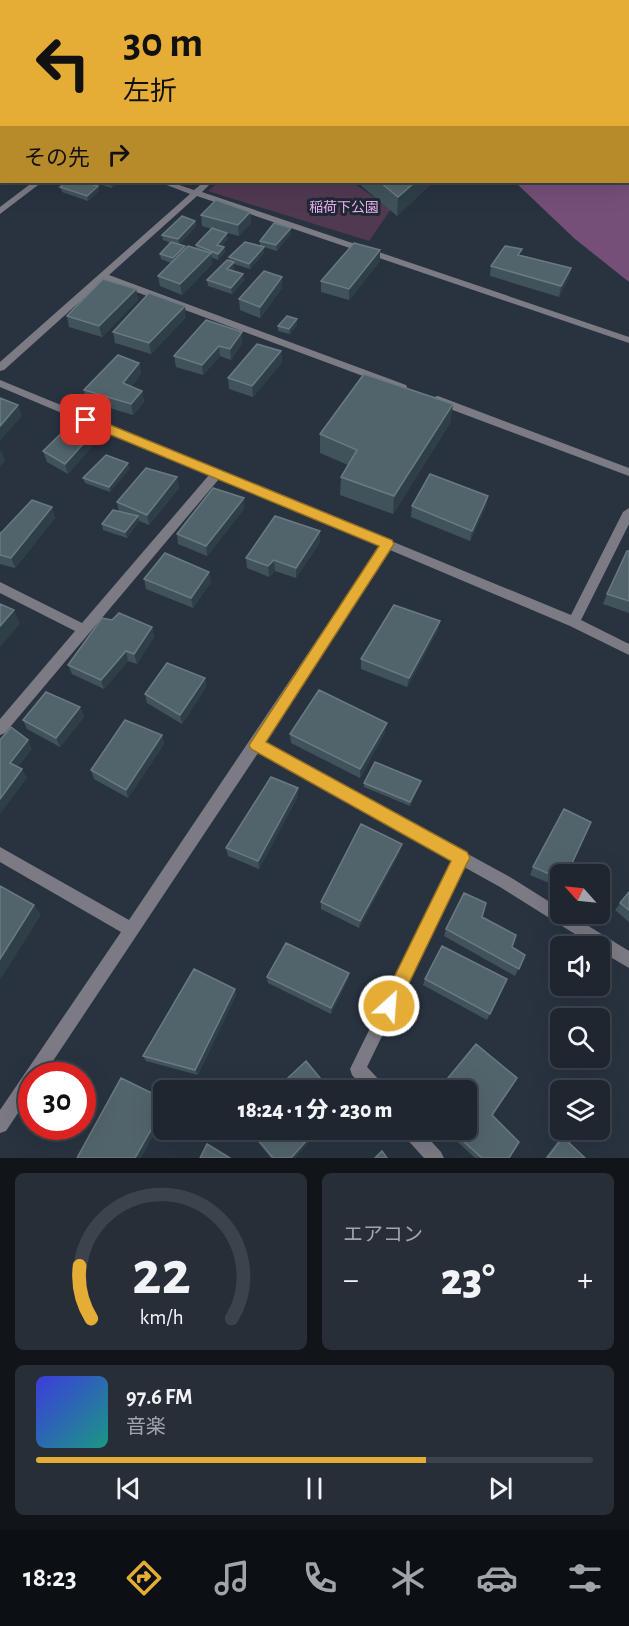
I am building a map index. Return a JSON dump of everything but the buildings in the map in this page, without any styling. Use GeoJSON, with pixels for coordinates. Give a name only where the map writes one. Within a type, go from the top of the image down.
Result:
{"type":"FeatureCollection","features":[{"type":"Feature","properties":{"kind":"street"},"geometry":{"type":"LineString","coordinates":[[0,211],[37,183]]}},
{"type":"Feature","properties":{"kind":"street"},"geometry":{"type":"LineString","coordinates":[[166,183],[629,340]]}},
{"type":"Feature","properties":{"kind":"street"},"geometry":{"type":"LineString","coordinates":[[0,368],[207,183]]}},
{"type":"Feature","properties":{"kind":"street"},"geometry":{"type":"LineString","coordinates":[[102,276],[416,392]]}},
{"type":"Feature","properties":{"kind":"street"},"geometry":{"type":"LineString","coordinates":[[0,383],[574,622],[629,650]]}},
{"type":"Feature","properties":{"kind":"street"},"geometry":{"type":"LineString","coordinates":[[427,396],[629,472]]}},
{"type":"Feature","properties":{"kind":"street"},"geometry":{"type":"LineString","coordinates":[[0,729],[216,474]]}},
{"type":"Feature","properties":{"kind":"street"},"geometry":{"type":"LineString","coordinates":[[574,622],[629,512]]}},
{"type":"Feature","properties":{"kind":"street"},"geometry":{"type":"LineString","coordinates":[[41,1062],[256,745],[388,544]]}},
{"type":"Feature","properties":{"kind":"street"},"geometry":{"type":"LineString","coordinates":[[0,587],[83,629]]}},
{"type":"Feature","properties":{"kind":"street"},"geometry":{"type":"LineString","coordinates":[[256,745],[461,858],[629,960]]}},
{"type":"Feature","properties":{"kind":"street"},"geometry":{"type":"LineString","coordinates":[[0,854],[130,929]]}},
{"type":"Feature","properties":{"kind":"street"},"geometry":{"type":"LineString","coordinates":[[367,1080],[358,1069],[461,858]]}},
{"type":"Feature","properties":{"kind":"street"},"geometry":{"type":"LineString","coordinates":[[0,1125],[18,1097]]}},
{"type":"Feature","properties":{"kind":"street"},"geometry":{"type":"LineString","coordinates":[[419,1140],[435,1158]]}},
{"type":"Feature","properties":{"kind":"green space","name":"稲荷下公園"},"geometry":{"type":"Polygon","coordinates":[[[218,183],[353,183],[391,209],[369,241],[208,191],[218,183]]]}},
{"type":"Feature","properties":{"kind":"shaded area"},"geometry":{"type":"Polygon","coordinates":[[[516,183],[629,183],[629,282],[575,239],[516,183]]]}},
{"type":"Feature","properties":{"kind":"route"},"geometry":{"type":"LineString","coordinates":[[86,420],[388,544],[256,745],[461,858],[389,1006]]}}]}
